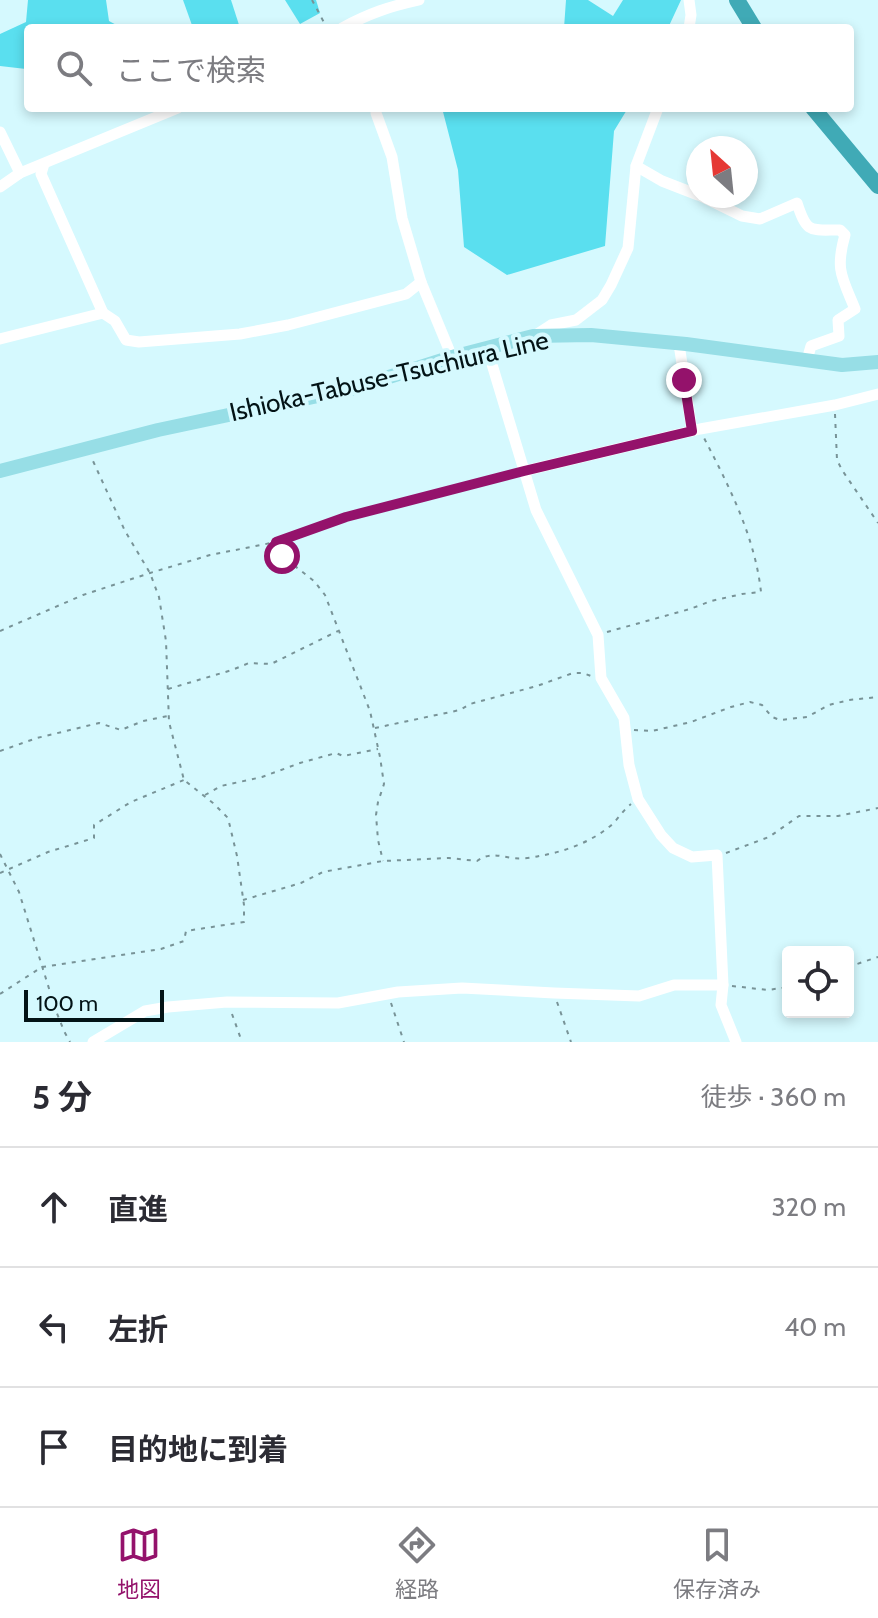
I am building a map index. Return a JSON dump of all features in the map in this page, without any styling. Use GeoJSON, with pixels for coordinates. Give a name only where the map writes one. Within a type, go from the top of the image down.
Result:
{"type":"FeatureCollection","features":[{"type":"Feature","properties":{"kind":"main road","name":"Ishioka-Tabuse-Tsuchiura Line"},"geometry":{"type":"LineString","coordinates":[[0,471],[158,430],[351,389],[452,357],[533,336],[591,335],[842,365],[878,362]]}},
{"type":"Feature","properties":{"kind":"street"},"geometry":{"type":"LineString","coordinates":[[350,24],[389,6],[419,0]]}},
{"type":"Feature","properties":{"kind":"street"},"geometry":{"type":"LineString","coordinates":[[689,0],[690,24]]}},
{"type":"Feature","properties":{"kind":"street"},"geometry":{"type":"LineString","coordinates":[[0,187],[20,173],[168,112]]}},
{"type":"Feature","properties":{"kind":"street"},"geometry":{"type":"LineString","coordinates":[[376,112],[392,157],[402,218],[421,282],[452,357]]}},
{"type":"Feature","properties":{"kind":"street"},"geometry":{"type":"LineString","coordinates":[[533,336],[551,325],[576,320],[602,300],[628,248],[636,166],[656,112]]}},
{"type":"Feature","properties":{"kind":"street"},"geometry":{"type":"LineString","coordinates":[[0,132],[20,173]]}},
{"type":"Feature","properties":{"kind":"street"},"geometry":{"type":"LineString","coordinates":[[44,164],[41,174],[103,313],[115,321],[126,340],[139,342],[228,335],[288,325],[406,294],[421,282]]}},
{"type":"Feature","properties":{"kind":"street"},"geometry":{"type":"LineString","coordinates":[[636,166],[686,190]]}},
{"type":"Feature","properties":{"kind":"street"},"geometry":{"type":"LineString","coordinates":[[726,208],[742,216],[760,219],[797,203],[804,223],[812,230],[840,230],[845,235],[839,254],[839,271],[855,309],[838,320],[839,336],[811,346],[807,360]]}},
{"type":"Feature","properties":{"kind":"street"},"geometry":{"type":"LineString","coordinates":[[0,349],[0,340],[103,313]]}},
{"type":"Feature","properties":{"kind":"street"},"geometry":{"type":"LineString","coordinates":[[679,344],[696,430]]}},
{"type":"Feature","properties":{"kind":"street"},"geometry":{"type":"LineString","coordinates":[[490,347],[491,361],[536,510],[598,635],[601,678],[624,718],[629,765],[638,799],[673,848],[692,857],[717,855],[723,985],[721,1005],[736,1042]]}},
{"type":"Feature","properties":{"kind":"street"},"geometry":{"type":"LineString","coordinates":[[524,471],[696,430],[835,405],[878,394]]}},
{"type":"Feature","properties":{"kind":"street"},"geometry":{"type":"LineString","coordinates":[[93,1042],[145,1011],[227,1002],[338,1003],[388,994],[462,988],[639,996],[674,985],[723,985]]}},
{"type":"Feature","properties":{"kind":"path"},"geometry":{"type":"LineString","coordinates":[[312,0],[325,24]]}},
{"type":"Feature","properties":{"kind":"path"},"geometry":{"type":"LineString","coordinates":[[835,405],[837,460],[878,523]]}},
{"type":"Feature","properties":{"kind":"path"},"geometry":{"type":"LineString","coordinates":[[598,635],[711,601],[761,592],[758,568],[731,490],[696,430]]}},
{"type":"Feature","properties":{"kind":"path"},"geometry":{"type":"LineString","coordinates":[[0,994],[42,967],[161,949],[184,941],[186,931],[244,922],[237,856],[228,818],[184,780],[168,716],[166,641],[159,597],[88,449]]}},
{"type":"Feature","properties":{"kind":"path"},"geometry":{"type":"LineString","coordinates":[[0,631],[83,595],[150,573],[210,555],[276,542],[346,517],[524,471]]}},
{"type":"Feature","properties":{"kind":"path"},"geometry":{"type":"LineString","coordinates":[[276,542],[282,556],[314,581],[325,595],[370,711],[384,784],[376,815],[383,861]]}},
{"type":"Feature","properties":{"kind":"path"},"geometry":{"type":"LineString","coordinates":[[167,689],[249,663],[271,664],[338,630]]}},
{"type":"Feature","properties":{"kind":"path"},"geometry":{"type":"LineString","coordinates":[[374,728],[460,710],[470,704],[573,673],[601,678]]}},
{"type":"Feature","properties":{"kind":"path"},"geometry":{"type":"LineString","coordinates":[[625,729],[652,731],[691,722],[750,702],[762,705],[772,717],[780,720],[807,717],[829,705],[849,700],[878,697]]}},
{"type":"Feature","properties":{"kind":"path"},"geometry":{"type":"LineString","coordinates":[[0,751],[37,738],[99,723],[121,730],[168,716]]}},
{"type":"Feature","properties":{"kind":"path"},"geometry":{"type":"LineString","coordinates":[[204,796],[221,786],[262,777],[336,753],[343,756],[378,749]]}},
{"type":"Feature","properties":{"kind":"path"},"geometry":{"type":"LineString","coordinates":[[0,873],[48,852],[94,838],[94,825],[131,802],[184,780]]}},
{"type":"Feature","properties":{"kind":"path"},"geometry":{"type":"LineString","coordinates":[[243,900],[301,883],[323,872],[383,861],[449,858],[477,861],[486,855],[497,854],[516,858],[540,856],[577,846],[593,838],[638,799]]}},
{"type":"Feature","properties":{"kind":"path"},"geometry":{"type":"LineString","coordinates":[[717,855],[769,837],[799,816],[838,816],[878,808]]}},
{"type":"Feature","properties":{"kind":"path"},"geometry":{"type":"LineString","coordinates":[[0,854],[19,892],[60,1021],[70,1042]]}},
{"type":"Feature","properties":{"kind":"path"},"geometry":{"type":"LineString","coordinates":[[854,965],[878,957]]}},
{"type":"Feature","properties":{"kind":"path"},"geometry":{"type":"LineString","coordinates":[[723,985],[768,990],[782,988]]}},
{"type":"Feature","properties":{"kind":"path"},"geometry":{"type":"LineString","coordinates":[[554,993],[571,1042]]}},
{"type":"Feature","properties":{"kind":"path"},"geometry":{"type":"LineString","coordinates":[[388,994],[404,1042]]}},
{"type":"Feature","properties":{"kind":"path"},"geometry":{"type":"LineString","coordinates":[[227,1002],[242,1042]]}},
{"type":"Feature","properties":{"kind":"shaded area"},"geometry":{"type":"Polygon","coordinates":[[[28,0],[106,0],[109,21],[115,24],[24,24],[24,69],[0,66],[0,34],[26,22],[28,0]]]}},
{"type":"Feature","properties":{"kind":"shaded area"},"geometry":{"type":"Polygon","coordinates":[[[183,0],[231,0],[239,24],[192,24],[183,0]]]}},
{"type":"Feature","properties":{"kind":"shaded area"},"geometry":{"type":"Polygon","coordinates":[[[285,0],[316,0],[320,13],[300,24],[285,0]]]}},
{"type":"Feature","properties":{"kind":"shaded area"},"geometry":{"type":"Polygon","coordinates":[[[566,0],[588,0],[613,16],[623,0],[681,0],[670,24],[564,24],[566,0]]]}},
{"type":"Feature","properties":{"kind":"shaded area"},"geometry":{"type":"Polygon","coordinates":[[[443,112],[626,112],[614,131],[605,246],[507,275],[464,247],[458,170],[443,112]]]}},
{"type":"Feature","properties":{"kind":"waterway"},"geometry":{"type":"LineString","coordinates":[[737,0],[752,24]]}},
{"type":"Feature","properties":{"kind":"waterway"},"geometry":{"type":"LineString","coordinates":[[816,112],[878,186]]}},
{"type":"Feature","properties":{"kind":"route"},"geometry":{"type":"LineString","coordinates":[[282,556],[276,542],[346,517],[692,431],[684,380]]}}]}
